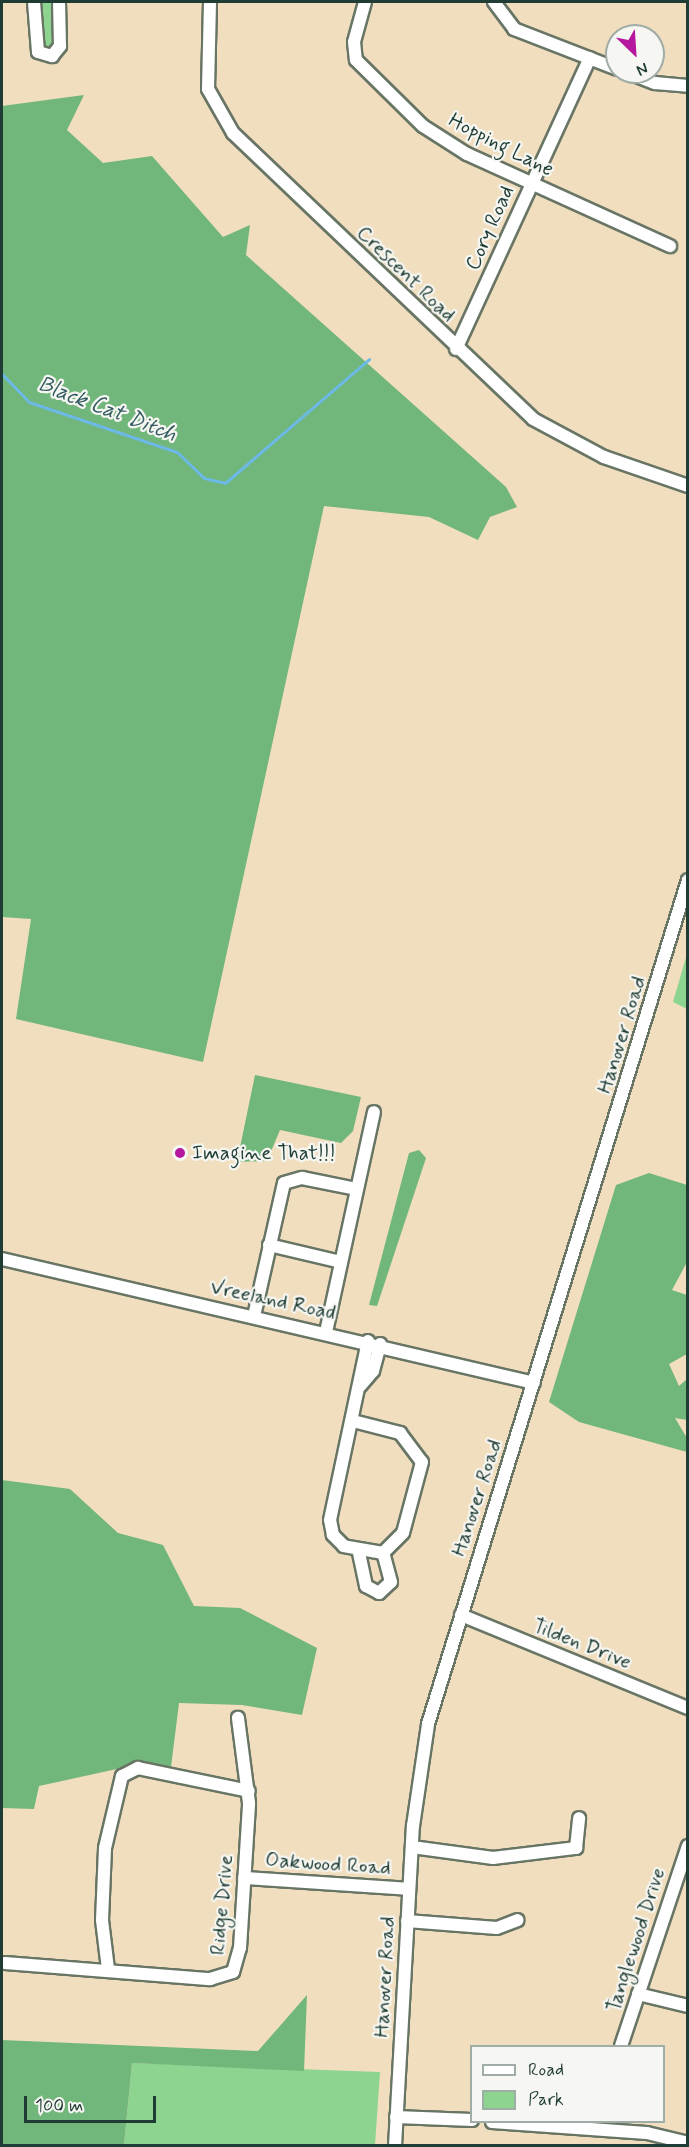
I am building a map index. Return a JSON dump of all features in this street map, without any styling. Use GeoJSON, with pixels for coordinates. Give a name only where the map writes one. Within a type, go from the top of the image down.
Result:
{"type":"FeatureCollection","features":[{"type":"Feature","properties":{"kind":"street"},"geometry":{"type":"LineString","coordinates":[[34,2],[38,52],[52,56],[60,46],[59,2]]}},
{"type":"Feature","properties":{"kind":"street","name":"Crescent Road"},"geometry":{"type":"LineString","coordinates":[[210,2],[207,81],[223,121],[514,404],[555,432],[604,457],[687,486]]}},
{"type":"Feature","properties":{"kind":"street","name":"Hopping Lane"},"geometry":{"type":"LineString","coordinates":[[365,2],[354,50],[364,71],[446,142],[532,184],[670,246]]}},
{"type":"Feature","properties":{"kind":"street"},"geometry":{"type":"LineString","coordinates":[[495,2],[508,24],[537,38],[605,64]]}},
{"type":"Feature","properties":{"kind":"street","name":"Cory Road"},"geometry":{"type":"LineString","coordinates":[[456,349],[590,58]]}},
{"type":"Feature","properties":{"kind":"street"},"geometry":{"type":"LineString","coordinates":[[665,84],[687,86]]}},
{"type":"Feature","properties":{"kind":"street","name":"Hanover Road"},"geometry":{"type":"LineString","coordinates":[[395,2145],[409,1889],[420,1756],[461,1615],[687,880]]}},
{"type":"Feature","properties":{"kind":"street"},"geometry":{"type":"LineString","coordinates":[[326,1332],[374,1112]]}},
{"type":"Feature","properties":{"kind":"street"},"geometry":{"type":"LineString","coordinates":[[254,1316],[280,1189],[289,1179],[356,1190]]}},
{"type":"Feature","properties":{"kind":"street"},"geometry":{"type":"LineString","coordinates":[[269,1245],[341,1262]]}},
{"type":"Feature","properties":{"kind":"street","name":"Vreeland Road"},"geometry":{"type":"LineString","coordinates":[[2,1259],[374,1343],[534,1383]]}},
{"type":"Feature","properties":{"kind":"street"},"geometry":{"type":"LineString","coordinates":[[353,1421],[400,1433],[422,1462],[403,1533],[383,1553],[359,1553],[339,1542],[330,1520],[360,1387],[374,1343]]}},
{"type":"Feature","properties":{"kind":"street"},"geometry":{"type":"LineString","coordinates":[[359,1553],[366,1586],[379,1593],[391,1582],[383,1553]]}},
{"type":"Feature","properties":{"kind":"street","name":"Tilden Drive"},"geometry":{"type":"LineString","coordinates":[[461,1615],[687,1708]]}},
{"type":"Feature","properties":{"kind":"street","name":"Ridge Drive"},"geometry":{"type":"LineString","coordinates":[[5,1963],[108,1969],[210,1979],[232,1972],[240,1948],[249,1791],[238,1718]]}},
{"type":"Feature","properties":{"kind":"street"},"geometry":{"type":"LineString","coordinates":[[108,1969],[102,1920],[105,1848],[122,1776],[138,1768],[249,1791]]}},
{"type":"Feature","properties":{"kind":"street"},"geometry":{"type":"LineString","coordinates":[[412,1847],[493,1858],[576,1848],[579,1818]]}},
{"type":"Feature","properties":{"kind":"street","name":"Tanglewood Drive"},"geometry":{"type":"LineString","coordinates":[[621,2045],[687,1846]]}},
{"type":"Feature","properties":{"kind":"street","name":"Oakwood Road"},"geometry":{"type":"LineString","coordinates":[[244,1878],[409,1889]]}},
{"type":"Feature","properties":{"kind":"street"},"geometry":{"type":"LineString","coordinates":[[407,1921],[497,1928],[518,1920]]}},
{"type":"Feature","properties":{"kind":"street"},"geometry":{"type":"LineString","coordinates":[[638,1994],[687,2006]]}},
{"type":"Feature","properties":{"kind":"street"},"geometry":{"type":"LineString","coordinates":[[396,2117],[470,2120]]}},
{"type":"Feature","properties":{"kind":"street"},"geometry":{"type":"LineString","coordinates":[[550,2123],[608,2125],[687,2143]]}},
{"type":"Feature","properties":{"kind":"green space"},"geometry":{"type":"Polygon","coordinates":[[[41,2],[54,2],[54,50],[41,50],[41,2]]]}},
{"type":"Feature","properties":{"kind":"green space"},"geometry":{"type":"Polygon","coordinates":[[[84,95],[67,130],[103,163],[152,156],[223,237],[250,225],[246,255],[506,487],[517,507],[490,517],[478,540],[429,517],[324,506],[203,1062],[16,1019],[31,919],[2,917],[2,106],[84,95]]]}},
{"type":"Feature","properties":{"kind":"green space"},"geometry":{"type":"Polygon","coordinates":[[[687,954],[688,1009],[673,1002],[687,954]]]}},
{"type":"Feature","properties":{"kind":"green space"},"geometry":{"type":"Polygon","coordinates":[[[255,1075],[361,1097],[353,1131],[341,1143],[280,1130],[267,1161],[237,1162],[255,1075]]]}},
{"type":"Feature","properties":{"kind":"green space"},"geometry":{"type":"Polygon","coordinates":[[[419,1150],[426,1158],[377,1306],[369,1305],[409,1153],[419,1150]]]}},
{"type":"Feature","properties":{"kind":"green space"},"geometry":{"type":"Polygon","coordinates":[[[649,1173],[687,1185],[687,1262],[672,1290],[687,1295],[687,1354],[669,1364],[679,1386],[687,1379],[687,1420],[675,1418],[687,1438],[687,1452],[579,1422],[549,1402],[616,1185],[649,1173]]]}},
{"type":"Feature","properties":{"kind":"green space"},"geometry":{"type":"Polygon","coordinates":[[[2,1480],[70,1489],[118,1533],[163,1545],[194,1606],[240,1608],[317,1648],[302,1715],[242,1705],[179,1703],[170,1775],[126,1767],[39,1786],[34,1809],[2,1808],[2,1480]]]}},
{"type":"Feature","properties":{"kind":"green space"},"geometry":{"type":"Polygon","coordinates":[[[307,1995],[304,2071],[132,2063],[124,2145],[2,2145],[2,2040],[258,2051],[307,1995]]]}},
{"type":"Feature","properties":{"kind":"green space"},"geometry":{"type":"Polygon","coordinates":[[[132,2063],[380,2072],[375,2145],[124,2146],[132,2063]]]}},
{"type":"Feature","properties":{"kind":"waterway","name":"Black Cat Ditch"},"geometry":{"type":"LineString","coordinates":[[2,374],[29,402],[177,452],[204,478],[225,483],[369,359]]}},
{"type":"Feature","properties":{"kind":"place","name":"Imagine That!!!"},"geometry":{"type":"Point","coordinates":[180,1153]}}]}
